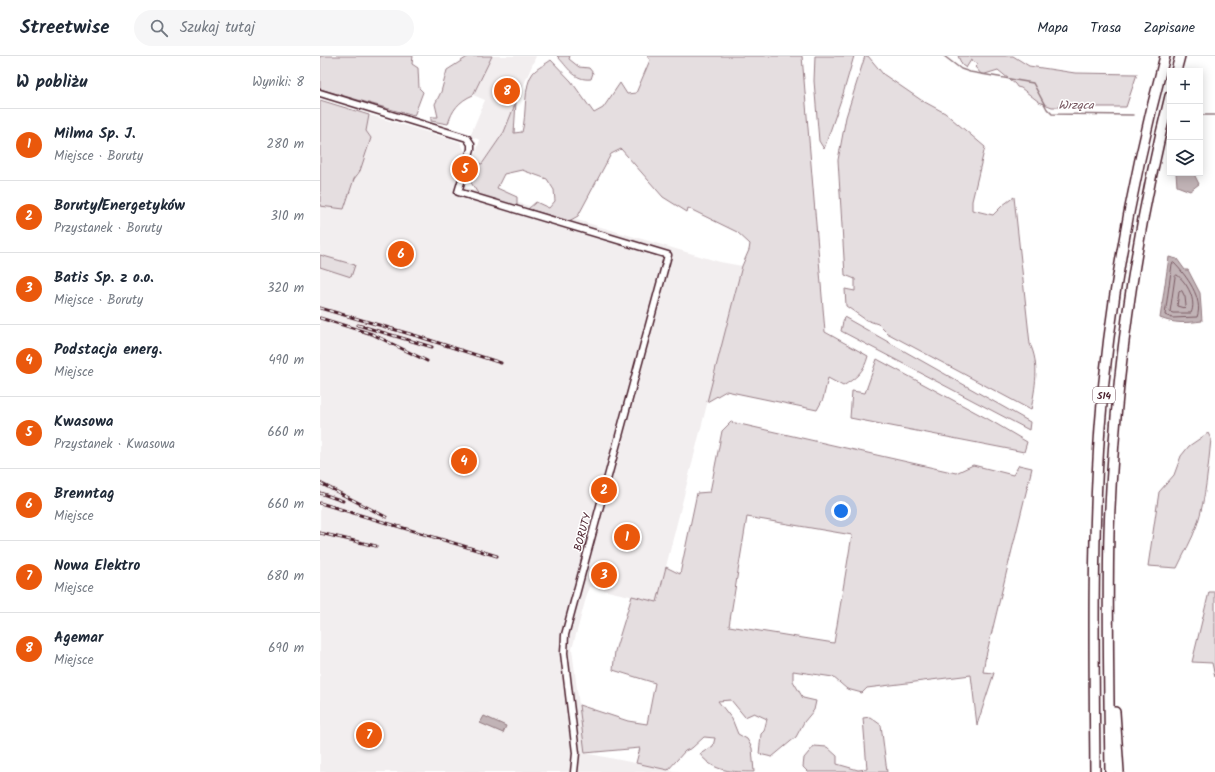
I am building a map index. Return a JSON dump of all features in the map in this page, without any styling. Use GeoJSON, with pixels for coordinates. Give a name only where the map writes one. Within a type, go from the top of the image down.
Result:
{"type":"FeatureCollection","features":[{"type":"Feature","properties":{"kind":"highway","name":"S14"},"geometry":{"type":"LineString","coordinates":[[1095,772],[1093,567],[1101,418],[1116,295],[1127,229],[1144,140],[1165,56]]}},
{"type":"Feature","properties":{"kind":"highway"},"geometry":{"type":"LineString","coordinates":[[1177,68],[1180,56]]}},
{"type":"Feature","properties":{"kind":"highway","name":"S14"},"geometry":{"type":"LineString","coordinates":[[1110,772],[1108,642],[1111,494],[1121,367],[1141,231],[1168,104]]}},
{"type":"Feature","properties":{"kind":"highway"},"geometry":{"type":"LineString","coordinates":[[1108,642],[1119,772]]}},
{"type":"Feature","properties":{"kind":"street","name":"BORUTY"},"geometry":{"type":"LineString","coordinates":[[320,93],[467,138],[471,144],[471,148],[458,192],[668,255],[565,635],[564,653],[576,753],[574,772]]}},
{"type":"Feature","properties":{"kind":"shaded area"},"geometry":{"type":"Polygon","coordinates":[[[320,56],[413,56],[412,64],[418,68],[419,88],[423,92],[414,116],[320,89],[320,56]]]}},
{"type":"Feature","properties":{"kind":"shaded area"},"geometry":{"type":"Polygon","coordinates":[[[469,56],[492,56],[473,95],[457,106],[448,124],[431,121],[431,117],[438,117],[435,104],[441,92],[447,70],[469,56]]]}},
{"type":"Feature","properties":{"kind":"shaded area"},"geometry":{"type":"Polygon","coordinates":[[[492,56],[536,56],[504,132],[482,164],[473,162],[480,140],[470,136],[485,100],[473,95],[492,56]]]}},
{"type":"Feature","properties":{"kind":"shaded area"},"geometry":{"type":"Polygon","coordinates":[[[557,56],[570,56],[569,59],[579,67],[589,68],[593,73],[591,79],[576,76],[557,56]]]}},
{"type":"Feature","properties":{"kind":"shaded area"},"geometry":{"type":"Polygon","coordinates":[[[647,56],[802,56],[825,332],[868,356],[859,374],[843,386],[828,378],[823,399],[817,410],[726,391],[707,402],[742,266],[750,244],[737,232],[688,208],[687,212],[663,197],[621,149],[611,154],[578,216],[569,221],[528,209],[536,202],[549,208],[555,201],[554,190],[547,179],[522,170],[504,174],[497,188],[517,197],[517,207],[479,195],[470,181],[473,162],[482,164],[504,132],[516,102],[514,133],[522,132],[526,92],[530,78],[539,68],[551,60],[571,81],[594,113],[603,108],[620,83],[627,94],[636,93],[650,60],[647,56]]]}},
{"type":"Feature","properties":{"kind":"shaded area"},"geometry":{"type":"Polygon","coordinates":[[[815,56],[854,56],[824,149],[819,141],[814,81],[815,56]]]}},
{"type":"Feature","properties":{"kind":"shaded area"},"geometry":{"type":"Polygon","coordinates":[[[865,56],[868,56],[883,74],[921,100],[945,113],[985,147],[972,201],[972,210],[993,215],[1014,197],[1030,344],[1036,368],[1031,410],[887,333],[878,324],[866,320],[846,306],[845,289],[855,291],[855,279],[845,275],[838,160],[846,117],[865,56]]]}},
{"type":"Feature","properties":{"kind":"shaded area"},"geometry":{"type":"Polygon","coordinates":[[[958,56],[1013,56],[1029,66],[1075,73],[1137,74],[1126,107],[1052,107],[1039,102],[1021,88],[1017,87],[998,70],[982,75],[975,67],[978,64],[971,60],[966,68],[962,65],[958,56]]]}},
{"type":"Feature","properties":{"kind":"shaded area"},"geometry":{"type":"Polygon","coordinates":[[[320,100],[460,142],[466,153],[458,185],[720,262],[742,266],[657,602],[589,587],[572,649],[585,753],[680,772],[320,772],[320,100]]]}},
{"type":"Feature","properties":{"kind":"shaded area"},"geometry":{"type":"Polygon","coordinates":[[[320,100],[369,115],[366,131],[371,138],[360,171],[354,179],[344,209],[320,206],[320,100]]]}},
{"type":"Feature","properties":{"kind":"shaded area"},"geometry":{"type":"Polygon","coordinates":[[[320,255],[355,265],[351,277],[320,267],[320,255]]]}},
{"type":"Feature","properties":{"kind":"shaded area"},"geometry":{"type":"Polygon","coordinates":[[[844,317],[1030,422],[1029,430],[841,331],[844,317]]]}},
{"type":"Feature","properties":{"kind":"shaded area"},"geometry":{"type":"Polygon","coordinates":[[[877,359],[988,419],[1027,442],[1024,452],[850,418],[852,391],[865,393],[877,359]]]}},
{"type":"Feature","properties":{"kind":"shaded area"},"geometry":{"type":"Polygon","coordinates":[[[731,422],[956,473],[973,465],[1013,475],[1019,465],[1032,468],[985,660],[983,672],[994,673],[977,725],[971,675],[867,688],[862,693],[847,689],[833,677],[793,671],[793,681],[803,698],[816,701],[814,710],[804,722],[796,737],[772,757],[759,754],[761,734],[764,731],[767,719],[754,713],[745,717],[731,700],[718,701],[732,719],[738,734],[747,739],[752,748],[754,772],[724,770],[717,768],[705,760],[700,754],[713,746],[715,738],[704,737],[692,748],[685,751],[668,770],[636,763],[640,748],[585,753],[579,705],[628,721],[647,724],[655,683],[613,670],[615,651],[632,596],[657,602],[666,567],[680,574],[697,493],[710,492],[722,431],[731,422]],[[747,517],[729,626],[834,643],[852,535],[747,517]]]}},
{"type":"Feature","properties":{"kind":"shaded area"},"geometry":{"type":"Polygon","coordinates":[[[1208,433],[1211,439],[1203,504],[1193,536],[1177,568],[1148,566],[1159,492],[1174,475],[1181,456],[1189,446],[1208,433]]]}},
{"type":"Feature","properties":{"kind":"shaded area"},"geometry":{"type":"Polygon","coordinates":[[[1209,592],[1215,592],[1215,677],[1212,663],[1192,662],[1209,592]]]}},
{"type":"Feature","properties":{"kind":"shaded area"},"geometry":{"type":"Polygon","coordinates":[[[870,717],[881,725],[887,772],[808,772],[803,767],[804,758],[814,746],[827,747],[837,756],[837,764],[858,770],[867,769],[863,718],[870,717]]]}},
{"type":"Feature","properties":{"kind":"water"},"geometry":{"type":"Polygon","coordinates":[[[1176,176],[1195,176],[1199,184],[1190,191],[1177,186],[1176,176]]]}},
{"type":"Feature","properties":{"kind":"water"},"geometry":{"type":"Polygon","coordinates":[[[1169,257],[1177,259],[1185,270],[1188,270],[1200,293],[1202,321],[1181,322],[1160,318],[1169,257]]]}},
{"type":"Feature","properties":{"kind":"water"},"geometry":{"type":"Polygon","coordinates":[[[484,716],[506,726],[503,733],[480,723],[484,716]]]}},
{"type":"Feature","properties":{"kind":"waterway","name":"Wrząca"},"geometry":{"type":"LineString","coordinates":[[944,56],[961,69],[970,72],[1033,83],[1047,109],[1052,114],[1133,115]]}},
{"type":"Feature","properties":{"kind":"waterway","name":"Wrząca"},"geometry":{"type":"LineString","coordinates":[[1203,115],[1215,115]]}},
{"type":"Feature","properties":{"kind":"railway"},"geometry":{"type":"LineString","coordinates":[[320,308],[417,336],[501,363]]}},
{"type":"Feature","properties":{"kind":"railway"},"geometry":{"type":"LineString","coordinates":[[320,318],[372,334],[427,361]]}},
{"type":"Feature","properties":{"kind":"railway"},"geometry":{"type":"LineString","coordinates":[[358,325],[432,347]]}},
{"type":"Feature","properties":{"kind":"railway"},"geometry":{"type":"LineString","coordinates":[[320,483],[386,517]]}},
{"type":"Feature","properties":{"kind":"railway"},"geometry":{"type":"LineString","coordinates":[[320,493],[343,501]]}},
{"type":"Feature","properties":{"kind":"railway"},"geometry":{"type":"LineString","coordinates":[[320,503],[497,556]]}},
{"type":"Feature","properties":{"kind":"railway"},"geometry":{"type":"LineString","coordinates":[[320,533],[376,546]]}},
{"type":"Feature","properties":{"kind":"place","name":"Agemar"},"geometry":{"type":"Point","coordinates":[507,91]}},
{"type":"Feature","properties":{"kind":"place","name":"Kwasowa"},"geometry":{"type":"Point","coordinates":[465,169]}},
{"type":"Feature","properties":{"kind":"place","name":"Brenntag"},"geometry":{"type":"Point","coordinates":[401,254]}},
{"type":"Feature","properties":{"kind":"place","name":"Podstacja energ."},"geometry":{"type":"Point","coordinates":[464,461]}},
{"type":"Feature","properties":{"kind":"place","name":"Boruty/Energetyków"},"geometry":{"type":"Point","coordinates":[604,490]}},
{"type":"Feature","properties":{"kind":"place","name":"Milma Sp. J."},"geometry":{"type":"Point","coordinates":[627,537]}},
{"type":"Feature","properties":{"kind":"place","name":"Batis Sp. z o.o."},"geometry":{"type":"Point","coordinates":[604,575]}},
{"type":"Feature","properties":{"kind":"place","name":"Nowa Elektro"},"geometry":{"type":"Point","coordinates":[369,735]}}]}
